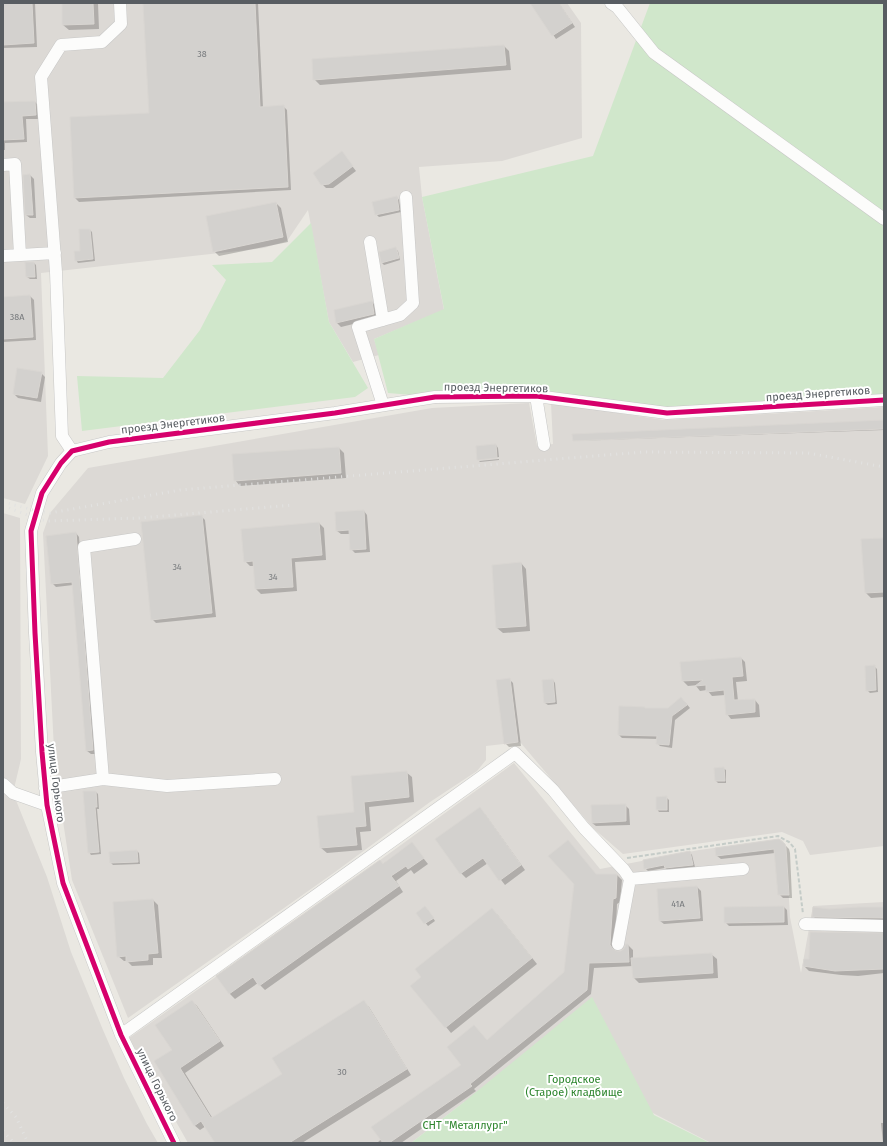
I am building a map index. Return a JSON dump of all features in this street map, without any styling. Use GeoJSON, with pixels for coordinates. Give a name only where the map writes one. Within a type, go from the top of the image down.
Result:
{"type":"FeatureCollection","features":[{"type":"Feature","properties":{"kind":"street"},"geometry":{"type":"LineString","coordinates":[[72,451],[62,436],[55,253],[41,77],[61,45],[102,42],[121,24],[120,3]]}},
{"type":"Feature","properties":{"kind":"street"},"geometry":{"type":"LineString","coordinates":[[611,3],[617,8],[654,54],[884,219]]}},
{"type":"Feature","properties":{"kind":"street"},"geometry":{"type":"LineString","coordinates":[[3,165],[14,164],[20,255]]}},
{"type":"Feature","properties":{"kind":"street"},"geometry":{"type":"LineString","coordinates":[[383,405],[358,327],[400,314],[413,303],[406,197]]}},
{"type":"Feature","properties":{"kind":"street"},"geometry":{"type":"LineString","coordinates":[[370,242],[383,320]]}},
{"type":"Feature","properties":{"kind":"street"},"geometry":{"type":"LineString","coordinates":[[3,256],[55,253]]}},
{"type":"Feature","properties":{"kind":"street"},"geometry":{"type":"LineString","coordinates":[[536,396],[544,445]]}},
{"type":"Feature","properties":{"kind":"street","name":"проезд Энергетиков"},"geometry":{"type":"LineString","coordinates":[[72,451],[110,442],[335,413],[435,397],[536,396],[667,413],[884,400]]}},
{"type":"Feature","properties":{"kind":"street","name":"улица Горького"},"geometry":{"type":"LineString","coordinates":[[72,451],[61,463],[42,493],[31,531],[36,657],[47,805],[63,883],[121,1035],[174,1143]]}},
{"type":"Feature","properties":{"kind":"street"},"geometry":{"type":"LineString","coordinates":[[103,779],[84,548],[135,539]]}},
{"type":"Feature","properties":{"kind":"street"},"geometry":{"type":"LineString","coordinates":[[121,1035],[515,753],[553,790],[584,828],[624,870],[630,879],[618,944]]}},
{"type":"Feature","properties":{"kind":"street"},"geometry":{"type":"LineString","coordinates":[[45,788],[103,779],[166,786],[275,779]]}},
{"type":"Feature","properties":{"kind":"street"},"geometry":{"type":"LineString","coordinates":[[3,784],[13,793],[47,805]]}},
{"type":"Feature","properties":{"kind":"street"},"geometry":{"type":"LineString","coordinates":[[630,879],[743,869]]}},
{"type":"Feature","properties":{"kind":"street"},"geometry":{"type":"LineString","coordinates":[[805,924],[884,926]]}},
{"type":"Feature","properties":{"kind":"shaded area"},"geometry":{"type":"Polygon","coordinates":[[[3,3],[567,3],[581,23],[582,138],[502,161],[419,167],[422,197],[444,310],[374,339],[379,355],[353,362],[329,322],[308,210],[287,241],[264,248],[41,273],[48,456],[25,504],[3,498],[3,3]]]}},
{"type":"Feature","properties":{"kind":"shaded area"},"geometry":{"type":"Polygon","coordinates":[[[529,403],[537,446],[553,444],[551,403],[664,420],[884,407],[884,846],[810,855],[803,841],[782,832],[623,854],[593,828],[520,742],[486,746],[486,760],[477,771],[430,802],[335,872],[128,1018],[72,880],[55,769],[43,533],[50,513],[88,468],[432,408],[529,403]]]}},
{"type":"Feature","properties":{"kind":"shaded area"},"geometry":{"type":"Polygon","coordinates":[[[3,513],[20,518],[21,759],[13,793],[47,877],[71,952],[103,1030],[124,1078],[158,1143],[3,1143],[3,513]]]}},
{"type":"Feature","properties":{"kind":"shaded area"},"geometry":{"type":"Polygon","coordinates":[[[514,763],[600,869],[699,850],[780,839],[783,841],[786,848],[790,917],[801,973],[813,906],[884,902],[884,1143],[711,1143],[651,1112],[464,1102],[411,1143],[188,1143],[129,1038],[336,892],[514,763]]]}},
{"type":"Feature","properties":{"kind":"green space"},"geometry":{"type":"Polygon","coordinates":[[[650,3],[884,3],[884,400],[667,413],[536,396],[435,397],[388,393],[374,339],[444,309],[422,197],[593,156],[650,3]]]}},
{"type":"Feature","properties":{"kind":"green space"},"geometry":{"type":"Polygon","coordinates":[[[311,223],[329,322],[368,388],[355,397],[82,431],[77,376],[163,378],[200,330],[226,280],[212,265],[272,262],[311,223]]]}},
{"type":"Feature","properties":{"kind":"green space","name":"Городское (Старое) кладбище"},"geometry":{"type":"Polygon","coordinates":[[[592,997],[654,1115],[710,1143],[411,1143],[464,1102],[592,997]]]}},
{"type":"Feature","properties":{"kind":"building"},"geometry":{"type":"Polygon","coordinates":[[[3,3],[32,3],[34,43],[3,45],[3,3]]]}},
{"type":"Feature","properties":{"kind":"building"},"geometry":{"type":"Polygon","coordinates":[[[62,3],[93,3],[94,24],[62,25],[62,3]]]}},
{"type":"Feature","properties":{"kind":"building"},"geometry":{"type":"Polygon","coordinates":[[[143,3],[255,3],[260,107],[284,105],[288,187],[74,198],[70,117],[149,113],[143,3]]]}},
{"type":"Feature","properties":{"kind":"building"},"geometry":{"type":"Polygon","coordinates":[[[530,3],[559,3],[572,23],[552,36],[530,3]]]}},
{"type":"Feature","properties":{"kind":"building"},"geometry":{"type":"Polygon","coordinates":[[[504,45],[506,65],[313,80],[312,59],[504,45]]]}},
{"type":"Feature","properties":{"kind":"building"},"geometry":{"type":"Polygon","coordinates":[[[35,101],[36,115],[22,116],[24,139],[3,140],[3,102],[35,101]]]}},
{"type":"Feature","properties":{"kind":"building"},"geometry":{"type":"Polygon","coordinates":[[[342,151],[353,166],[329,184],[321,185],[313,173],[342,151]]]}},
{"type":"Feature","properties":{"kind":"building"},"geometry":{"type":"Polygon","coordinates":[[[30,174],[33,215],[25,215],[23,175],[30,174]]]}},
{"type":"Feature","properties":{"kind":"building"},"geometry":{"type":"Polygon","coordinates":[[[397,196],[399,210],[375,215],[372,202],[397,196]]]}},
{"type":"Feature","properties":{"kind":"building"},"geometry":{"type":"Polygon","coordinates":[[[276,202],[283,237],[213,252],[206,216],[276,202]]]}},
{"type":"Feature","properties":{"kind":"building"},"geometry":{"type":"Polygon","coordinates":[[[79,229],[90,229],[93,259],[75,261],[74,251],[80,251],[79,229]]]}},
{"type":"Feature","properties":{"kind":"building"},"geometry":{"type":"Polygon","coordinates":[[[396,247],[399,258],[381,263],[379,252],[396,247]]]}},
{"type":"Feature","properties":{"kind":"building"},"geometry":{"type":"Polygon","coordinates":[[[25,262],[34,262],[35,277],[26,277],[25,262]]]}},
{"type":"Feature","properties":{"kind":"building"},"geometry":{"type":"Polygon","coordinates":[[[30,295],[33,337],[3,339],[3,297],[30,295]]]}},
{"type":"Feature","properties":{"kind":"building"},"geometry":{"type":"Polygon","coordinates":[[[372,301],[374,314],[336,323],[334,310],[372,301]]]}},
{"type":"Feature","properties":{"kind":"building"},"geometry":{"type":"Polygon","coordinates":[[[17,368],[42,372],[37,398],[13,394],[17,368]]]}},
{"type":"Feature","properties":{"kind":"building"},"geometry":{"type":"Polygon","coordinates":[[[884,420],[884,429],[573,441],[572,434],[884,420]]]}},
{"type":"Feature","properties":{"kind":"building"},"geometry":{"type":"Polygon","coordinates":[[[496,444],[497,458],[477,460],[476,446],[496,444]]]}},
{"type":"Feature","properties":{"kind":"building"},"geometry":{"type":"Polygon","coordinates":[[[339,447],[341,473],[234,481],[232,454],[339,447]]]}},
{"type":"Feature","properties":{"kind":"building"},"geometry":{"type":"Polygon","coordinates":[[[364,510],[366,549],[350,550],[349,530],[336,531],[335,512],[364,510]]]}},
{"type":"Feature","properties":{"kind":"building"},"geometry":{"type":"Polygon","coordinates":[[[202,515],[212,613],[151,620],[141,522],[202,515]]]}},
{"type":"Feature","properties":{"kind":"building"},"geometry":{"type":"Polygon","coordinates":[[[319,522],[322,555],[291,558],[293,587],[255,589],[253,561],[244,562],[241,529],[319,522]]]}},
{"type":"Feature","properties":{"kind":"building"},"geometry":{"type":"Polygon","coordinates":[[[76,532],[93,750],[86,751],[72,582],[51,584],[46,536],[76,532]]]}},
{"type":"Feature","properties":{"kind":"building"},"geometry":{"type":"Polygon","coordinates":[[[884,538],[884,592],[865,593],[861,539],[884,538]]]}},
{"type":"Feature","properties":{"kind":"building"},"geometry":{"type":"Polygon","coordinates":[[[521,562],[526,626],[496,628],[492,565],[521,562]]]}},
{"type":"Feature","properties":{"kind":"building"},"geometry":{"type":"Polygon","coordinates":[[[741,657],[743,676],[732,677],[734,700],[755,699],[755,712],[726,715],[724,690],[706,692],[706,685],[695,686],[703,680],[682,681],[680,662],[741,657]]]}},
{"type":"Feature","properties":{"kind":"building"},"geometry":{"type":"Polygon","coordinates":[[[875,665],[876,690],[866,691],[865,666],[875,665]]]}},
{"type":"Feature","properties":{"kind":"building"},"geometry":{"type":"Polygon","coordinates":[[[510,678],[518,742],[504,744],[496,680],[510,678]]]}},
{"type":"Feature","properties":{"kind":"building"},"geometry":{"type":"Polygon","coordinates":[[[553,679],[555,702],[544,703],[542,680],[553,679]]]}},
{"type":"Feature","properties":{"kind":"building"},"geometry":{"type":"Polygon","coordinates":[[[681,697],[687,705],[672,716],[669,745],[656,744],[657,736],[618,735],[619,706],[668,708],[681,697]]]}},
{"type":"Feature","properties":{"kind":"building"},"geometry":{"type":"Polygon","coordinates":[[[724,767],[725,781],[715,781],[714,768],[724,767]]]}},
{"type":"Feature","properties":{"kind":"building"},"geometry":{"type":"Polygon","coordinates":[[[407,771],[409,797],[364,802],[366,826],[355,827],[357,845],[320,848],[317,816],[354,812],[351,776],[407,771]]]}},
{"type":"Feature","properties":{"kind":"building"},"geometry":{"type":"Polygon","coordinates":[[[83,791],[96,791],[97,807],[95,807],[99,852],[88,853],[83,791]]]}},
{"type":"Feature","properties":{"kind":"building"},"geometry":{"type":"Polygon","coordinates":[[[667,796],[667,810],[656,810],[656,797],[667,796]]]}},
{"type":"Feature","properties":{"kind":"building"},"geometry":{"type":"Polygon","coordinates":[[[626,804],[626,821],[592,823],[591,805],[626,804]]]}},
{"type":"Feature","properties":{"kind":"building"},"geometry":{"type":"Polygon","coordinates":[[[480,807],[521,865],[499,881],[483,858],[460,874],[435,839],[480,807]]]}},
{"type":"Feature","properties":{"kind":"building"},"geometry":{"type":"Polygon","coordinates":[[[779,839],[785,844],[786,848],[789,895],[778,895],[774,849],[716,856],[715,848],[779,839]]]}},
{"type":"Feature","properties":{"kind":"building"},"geometry":{"type":"Polygon","coordinates":[[[568,840],[596,874],[617,874],[616,898],[613,899],[610,945],[613,949],[621,951],[624,949],[626,944],[628,944],[629,962],[589,963],[587,990],[470,1084],[472,1086],[389,1143],[383,1143],[371,1127],[461,1065],[447,1047],[474,1025],[487,1040],[564,972],[574,884],[548,856],[568,840]]]}},
{"type":"Feature","properties":{"kind":"building"},"geometry":{"type":"Polygon","coordinates":[[[412,842],[424,858],[408,869],[406,866],[391,876],[399,886],[259,986],[253,977],[229,994],[216,976],[380,860],[383,864],[412,842]]]}},
{"type":"Feature","properties":{"kind":"building"},"geometry":{"type":"Polygon","coordinates":[[[137,850],[138,862],[110,863],[109,852],[137,850]]]}},
{"type":"Feature","properties":{"kind":"building"},"geometry":{"type":"Polygon","coordinates":[[[690,851],[693,865],[665,868],[664,865],[644,869],[643,860],[690,851]]]}},
{"type":"Feature","properties":{"kind":"building"},"geometry":{"type":"Polygon","coordinates":[[[697,886],[700,918],[659,921],[657,889],[697,886]]]}},
{"type":"Feature","properties":{"kind":"building"},"geometry":{"type":"Polygon","coordinates":[[[153,899],[158,953],[148,954],[148,960],[126,962],[126,956],[117,957],[113,902],[153,899]]]}},
{"type":"Feature","properties":{"kind":"building"},"geometry":{"type":"Polygon","coordinates":[[[425,906],[434,918],[424,924],[416,913],[425,906]]]}},
{"type":"Feature","properties":{"kind":"building"},"geometry":{"type":"Polygon","coordinates":[[[784,906],[784,922],[724,923],[724,907],[784,906]]]}},
{"type":"Feature","properties":{"kind":"building"},"geometry":{"type":"Polygon","coordinates":[[[813,907],[829,909],[884,907],[884,918],[812,917],[813,907]]]}},
{"type":"Feature","properties":{"kind":"building"},"geometry":{"type":"Polygon","coordinates":[[[492,908],[532,958],[445,1028],[410,986],[421,977],[415,969],[492,908]]]}},
{"type":"Feature","properties":{"kind":"building"},"geometry":{"type":"Polygon","coordinates":[[[810,932],[884,933],[884,969],[835,971],[803,966],[804,959],[809,959],[810,932]]]}},
{"type":"Feature","properties":{"kind":"building"},"geometry":{"type":"Polygon","coordinates":[[[712,953],[713,973],[633,978],[631,958],[712,953]]]}},
{"type":"Feature","properties":{"kind":"building"},"geometry":{"type":"Polygon","coordinates":[[[192,1000],[220,1041],[180,1068],[211,1118],[282,1074],[272,1058],[364,1000],[407,1069],[289,1143],[215,1143],[201,1121],[194,1126],[154,1061],[172,1050],[155,1025],[192,1000]]]}},
{"type":"Feature","properties":{"kind":"railway"},"geometry":{"type":"LineString","coordinates":[[3,502],[50,513],[180,490],[643,452],[808,453],[884,467]]}},
{"type":"Feature","properties":{"kind":"railway"},"geometry":{"type":"LineString","coordinates":[[9,508],[47,521],[139,518],[293,505]]}},
{"type":"Feature","properties":{"kind":"railway"},"geometry":{"type":"LineString","coordinates":[[3,1103],[16,1117],[28,1143]]}},
{"type":"Feature","properties":{"kind":"railway"},"geometry":{"type":"LineString","coordinates":[[3,1131],[14,1143]]}},
{"type":"Feature","properties":{"kind":"cycle path"},"geometry":{"type":"LineString","coordinates":[[174,1143],[121,1035],[63,883],[47,805],[42,752],[35,633],[31,531],[42,493],[61,463],[72,451],[109,442],[335,413],[435,397],[536,396],[667,413],[884,400]]}},
{"type":"Feature","properties":{"kind":"park label","name":"СНТ \"Металлург\""},"geometry":{"type":"Point","coordinates":[465,1125]}}]}
